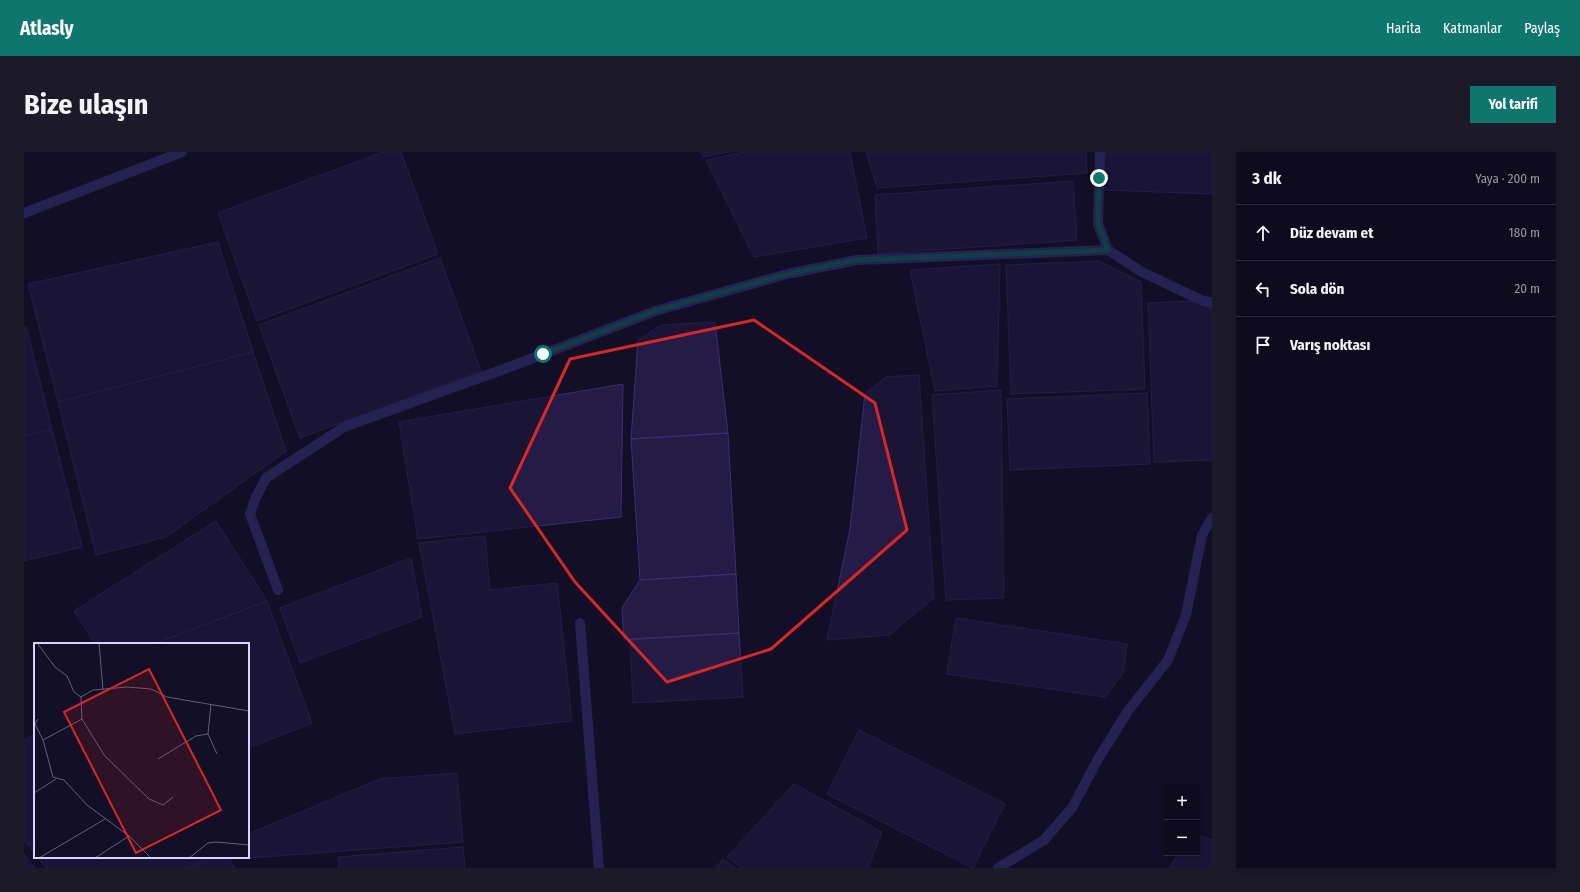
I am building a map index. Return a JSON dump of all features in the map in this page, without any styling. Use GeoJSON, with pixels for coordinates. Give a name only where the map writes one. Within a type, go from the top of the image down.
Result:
{"type":"FeatureCollection","features":[{"type":"Feature","properties":{"kind":"street"},"geometry":{"type":"LineString","coordinates":[[24,213],[164,156],[182,152]]}},
{"type":"Feature","properties":{"kind":"street"},"geometry":{"type":"LineString","coordinates":[[1100,152],[1098,224],[1108,250]]}},
{"type":"Feature","properties":{"kind":"street"},"geometry":{"type":"LineString","coordinates":[[278,590],[250,514],[256,497],[266,478],[344,426],[515,365],[655,311],[787,274],[857,260],[1108,250],[1142,272],[1201,300],[1212,303]]}},
{"type":"Feature","properties":{"kind":"street"},"geometry":{"type":"LineString","coordinates":[[998,868],[1044,840],[1072,808],[1098,759],[1128,711],[1168,660],[1186,615],[1202,535],[1212,518]]}},
{"type":"Feature","properties":{"kind":"street"},"geometry":{"type":"LineString","coordinates":[[580,623],[599,868]]}},
{"type":"Feature","properties":{"kind":"highlighted area"},"geometry":{"type":"Polygon","coordinates":[[[754,320],[875,403],[907,530],[771,649],[667,682],[575,582],[510,488],[570,359],[754,320]]]}},
{"type":"Feature","properties":{"kind":"building"},"geometry":{"type":"Polygon","coordinates":[[[383,152],[401,152],[438,254],[257,321],[218,213],[383,152]]]}},
{"type":"Feature","properties":{"kind":"building"},"geometry":{"type":"Polygon","coordinates":[[[701,152],[729,152],[703,157],[701,152]]]}},
{"type":"Feature","properties":{"kind":"building"},"geometry":{"type":"Polygon","coordinates":[[[744,152],[850,152],[867,238],[754,257],[706,160],[744,152]]]}},
{"type":"Feature","properties":{"kind":"building"},"geometry":{"type":"Polygon","coordinates":[[[866,152],[1086,152],[1087,173],[877,188],[866,152]]]}},
{"type":"Feature","properties":{"kind":"building"},"geometry":{"type":"Polygon","coordinates":[[[1105,152],[1212,152],[1212,194],[1104,190],[1105,152]]]}},
{"type":"Feature","properties":{"kind":"building"},"geometry":{"type":"Polygon","coordinates":[[[1073,181],[1077,240],[878,254],[875,195],[1073,181]]]}},
{"type":"Feature","properties":{"kind":"building"},"geometry":{"type":"Polygon","coordinates":[[[218,242],[253,352],[58,402],[28,284],[218,242]]]}},
{"type":"Feature","properties":{"kind":"building"},"geometry":{"type":"Polygon","coordinates":[[[440,258],[481,371],[300,438],[259,325],[440,258]]]}},
{"type":"Feature","properties":{"kind":"building"},"geometry":{"type":"Polygon","coordinates":[[[1099,261],[1141,282],[1145,389],[1011,394],[1006,265],[1099,261]]]}},
{"type":"Feature","properties":{"kind":"building"},"geometry":{"type":"Polygon","coordinates":[[[1000,264],[997,386],[935,391],[910,270],[1000,264]]]}},
{"type":"Feature","properties":{"kind":"building"},"geometry":{"type":"Polygon","coordinates":[[[1191,301],[1212,309],[1212,460],[1154,462],[1148,303],[1191,301]]]}},
{"type":"Feature","properties":{"kind":"building"},"geometry":{"type":"Polygon","coordinates":[[[715,322],[728,433],[631,439],[638,340],[661,325],[715,322]]]}},
{"type":"Feature","properties":{"kind":"building"},"geometry":{"type":"Polygon","coordinates":[[[26,326],[52,429],[24,436],[24,327],[26,326]]]}},
{"type":"Feature","properties":{"kind":"building"},"geometry":{"type":"Polygon","coordinates":[[[253,352],[286,451],[166,537],[96,555],[58,402],[253,352]]]}},
{"type":"Feature","properties":{"kind":"building"},"geometry":{"type":"Polygon","coordinates":[[[919,375],[934,598],[889,635],[827,640],[850,529],[865,394],[886,377],[919,375]]]}},
{"type":"Feature","properties":{"kind":"building"},"geometry":{"type":"Polygon","coordinates":[[[623,384],[621,517],[418,539],[399,422],[623,384]]]}},
{"type":"Feature","properties":{"kind":"building"},"geometry":{"type":"Polygon","coordinates":[[[1001,390],[1004,598],[946,600],[932,395],[1001,390]]]}},
{"type":"Feature","properties":{"kind":"building"},"geometry":{"type":"Polygon","coordinates":[[[1147,393],[1150,464],[1010,470],[1007,399],[1147,393]]]}},
{"type":"Feature","properties":{"kind":"building"},"geometry":{"type":"Polygon","coordinates":[[[52,429],[82,547],[24,561],[24,436],[52,429]]]}},
{"type":"Feature","properties":{"kind":"building"},"geometry":{"type":"Polygon","coordinates":[[[728,433],[736,574],[640,580],[631,439],[728,433]]]}},
{"type":"Feature","properties":{"kind":"building"},"geometry":{"type":"Polygon","coordinates":[[[216,521],[267,601],[157,643],[94,643],[74,611],[216,521]]]}},
{"type":"Feature","properties":{"kind":"building"},"geometry":{"type":"Polygon","coordinates":[[[485,536],[490,590],[557,583],[572,721],[455,734],[419,543],[485,536]]]}},
{"type":"Feature","properties":{"kind":"building"},"geometry":{"type":"Polygon","coordinates":[[[411,558],[422,617],[300,663],[280,608],[411,558]]]}},
{"type":"Feature","properties":{"kind":"building"},"geometry":{"type":"Polygon","coordinates":[[[736,574],[739,633],[624,640],[622,608],[640,580],[736,574]]]}},
{"type":"Feature","properties":{"kind":"building"},"geometry":{"type":"Polygon","coordinates":[[[267,601],[312,723],[249,748],[249,643],[157,643],[267,601]]]}},
{"type":"Feature","properties":{"kind":"building"},"geometry":{"type":"Polygon","coordinates":[[[956,618],[1127,644],[1123,673],[1105,697],[947,674],[956,618]]]}},
{"type":"Feature","properties":{"kind":"building"},"geometry":{"type":"Polygon","coordinates":[[[739,633],[743,697],[633,703],[630,639],[739,633]]]}},
{"type":"Feature","properties":{"kind":"building"},"geometry":{"type":"Polygon","coordinates":[[[859,730],[1005,804],[973,868],[827,794],[859,730]]]}},
{"type":"Feature","properties":{"kind":"building"},"geometry":{"type":"Polygon","coordinates":[[[34,735],[34,841],[28,845],[24,841],[24,740],[34,735]]]}},
{"type":"Feature","properties":{"kind":"building"},"geometry":{"type":"Polygon","coordinates":[[[457,773],[463,842],[249,858],[249,834],[380,779],[457,773]]]}},
{"type":"Feature","properties":{"kind":"building"},"geometry":{"type":"Polygon","coordinates":[[[794,784],[882,832],[868,868],[742,868],[727,857],[794,784]]]}},
{"type":"Feature","properties":{"kind":"building"},"geometry":{"type":"Polygon","coordinates":[[[1200,836],[1212,840],[1212,868],[1169,868],[1177,856],[1200,856],[1200,836]]]}},
{"type":"Feature","properties":{"kind":"building"},"geometry":{"type":"Polygon","coordinates":[[[34,841],[34,853],[28,845],[34,841]]]}},
{"type":"Feature","properties":{"kind":"building"},"geometry":{"type":"Polygon","coordinates":[[[463,847],[465,868],[339,868],[338,857],[463,847]]]}},
{"type":"Feature","properties":{"kind":"building"},"geometry":{"type":"Polygon","coordinates":[[[24,854],[35,868],[24,868],[24,854]]]}},
{"type":"Feature","properties":{"kind":"building"},"geometry":{"type":"Polygon","coordinates":[[[39,858],[207,858],[191,868],[46,868],[39,858]]]}},
{"type":"Feature","properties":{"kind":"building"},"geometry":{"type":"Polygon","coordinates":[[[207,858],[229,858],[235,868],[191,868],[207,858]]]}},
{"type":"Feature","properties":{"kind":"building"},"geometry":{"type":"Polygon","coordinates":[[[723,859],[736,868],[716,868],[723,859]]]}},
{"type":"Feature","properties":{"kind":"route"},"geometry":{"type":"LineString","coordinates":[[543,354],[655,311],[787,274],[857,260],[1108,250],[1098,224],[1099,178]]}}]}
